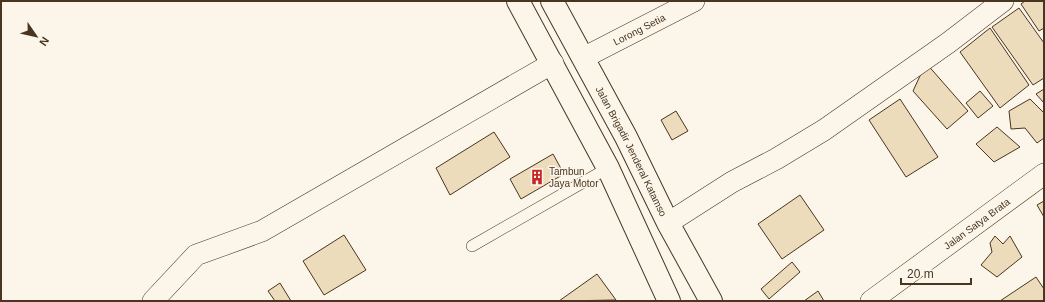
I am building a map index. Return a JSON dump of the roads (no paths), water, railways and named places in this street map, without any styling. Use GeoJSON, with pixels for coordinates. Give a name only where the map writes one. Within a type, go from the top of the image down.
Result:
{"type":"FeatureCollection","features":[{"type":"Feature","properties":{"kind":"main road"},"geometry":{"type":"LineString","coordinates":[[518,1],[553,63],[608,168],[669,301]]}},
{"type":"Feature","properties":{"kind":"main road","name":"Jalan Brigadir Jenderal Katamso"},"geometry":{"type":"LineString","coordinates":[[552,1],[626,138],[668,223],[710,301]]}},
{"type":"Feature","properties":{"kind":"street","name":"Lorong Setia"},"geometry":{"type":"LineString","coordinates":[[583,58],[694,1]]}},
{"type":"Feature","properties":{"kind":"street"},"geometry":{"type":"LineString","coordinates":[[668,223],[732,182],[776,159],[824,130],[948,43],[1003,1]]}},
{"type":"Feature","properties":{"kind":"street"},"geometry":{"type":"LineString","coordinates":[[152,301],[196,255],[262,231],[553,63]]}},
{"type":"Feature","properties":{"kind":"street","name":"Jalan Satya Brata"},"geometry":{"type":"LineString","coordinates":[[871,301],[1044,174]]}},
{"type":"Feature","properties":{"kind":"lane"},"geometry":{"type":"LineString","coordinates":[[472,246],[608,168]]}},
{"type":"Feature","properties":{"kind":"place","name":"Tambun Jaya Motor"},"geometry":{"type":"Point","coordinates":[537,177]}}]}
